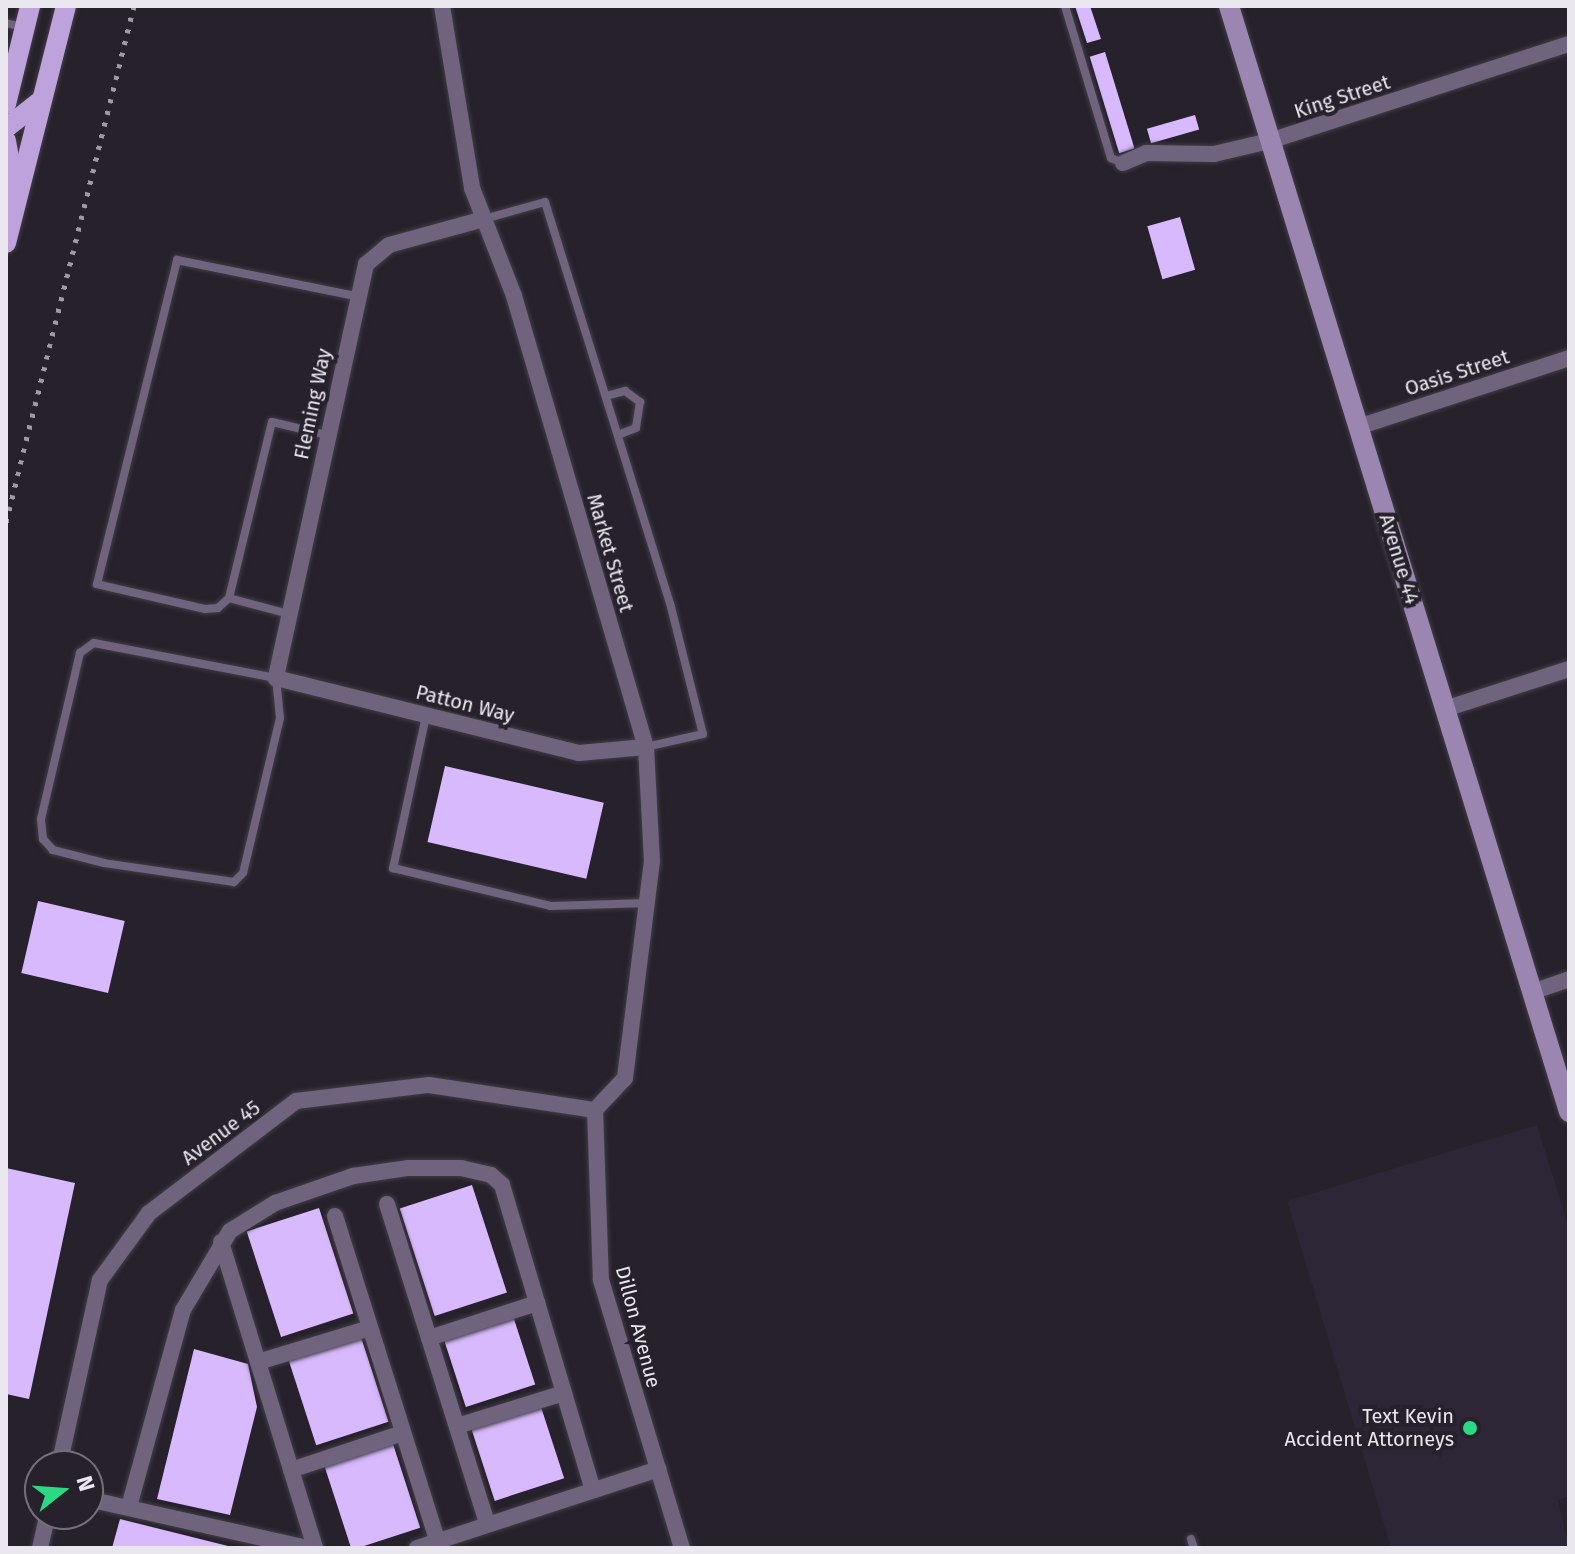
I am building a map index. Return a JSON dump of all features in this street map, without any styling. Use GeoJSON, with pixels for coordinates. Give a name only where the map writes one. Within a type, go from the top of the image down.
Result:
{"type":"FeatureCollection","features":[{"type":"Feature","properties":{"kind":"main road"},"geometry":{"type":"LineString","coordinates":[[6,104],[15,26],[30,6]]}},
{"type":"Feature","properties":{"kind":"main road"},"geometry":{"type":"LineString","coordinates":[[6,243],[66,6]]}},
{"type":"Feature","properties":{"kind":"main road"},"geometry":{"type":"LineString","coordinates":[[6,128],[24,120],[43,97]]}},
{"type":"Feature","properties":{"kind":"main road"},"geometry":{"type":"LineString","coordinates":[[6,141],[11,170],[6,190]]}},
{"type":"Feature","properties":{"kind":"street","name":"Market Street"},"geometry":{"type":"LineString","coordinates":[[442,6],[472,188],[514,296],[646,747],[652,861],[625,1078],[595,1110]]}},
{"type":"Feature","properties":{"kind":"street","name":"Avenue 44"},"geometry":{"type":"LineString","coordinates":[[1229,6],[1569,1112]]}},
{"type":"Feature","properties":{"kind":"street","name":"King Street"},"geometry":{"type":"LineString","coordinates":[[1123,163],[1146,153],[1214,154],[1270,141],[1569,44]]}},
{"type":"Feature","properties":{"kind":"street","name":"Fleming Way"},"geometry":{"type":"LineString","coordinates":[[276,678],[356,296],[366,264],[389,245],[484,219]]}},
{"type":"Feature","properties":{"kind":"street","name":"Oasis Street"},"geometry":{"type":"LineString","coordinates":[[1358,427],[1569,358]]}},
{"type":"Feature","properties":{"kind":"street"},"geometry":{"type":"LineString","coordinates":[[1445,709],[1569,669]]}},
{"type":"Feature","properties":{"kind":"street","name":"Patton Way"},"geometry":{"type":"LineString","coordinates":[[276,678],[579,753],[646,747]]}},
{"type":"Feature","properties":{"kind":"street"},"geometry":{"type":"LineString","coordinates":[[1532,992],[1569,979]]}},
{"type":"Feature","properties":{"kind":"street","name":"Avenue 45"},"geometry":{"type":"LineString","coordinates":[[63,1450],[100,1280],[149,1213],[296,1101],[429,1085],[595,1110]]}},
{"type":"Feature","properties":{"kind":"street","name":"Dillon Avenue"},"geometry":{"type":"LineString","coordinates":[[595,1110],[601,1280],[682,1548]]}},
{"type":"Feature","properties":{"kind":"street"},"geometry":{"type":"LineString","coordinates":[[129,1507],[183,1310],[221,1242],[275,1203],[353,1176],[461,1168],[491,1175],[502,1185],[593,1490]]}},
{"type":"Feature","properties":{"kind":"street"},"geometry":{"type":"LineString","coordinates":[[387,1204],[487,1523]]}},
{"type":"Feature","properties":{"kind":"street"},"geometry":{"type":"LineString","coordinates":[[335,1216],[437,1540]]}},
{"type":"Feature","properties":{"kind":"street"},"geometry":{"type":"LineString","coordinates":[[221,1242],[315,1548]]}},
{"type":"Feature","properties":{"kind":"street"},"geometry":{"type":"LineString","coordinates":[[429,1338],[537,1303]]}},
{"type":"Feature","properties":{"kind":"street"},"geometry":{"type":"LineString","coordinates":[[258,1362],[370,1328]]}},
{"type":"Feature","properties":{"kind":"street"},"geometry":{"type":"LineString","coordinates":[[457,1426],[564,1393]]}},
{"type":"Feature","properties":{"kind":"street"},"geometry":{"type":"LineString","coordinates":[[291,1470],[403,1433]]}},
{"type":"Feature","properties":{"kind":"street"},"geometry":{"type":"LineString","coordinates":[[417,1548],[658,1469]]}},
{"type":"Feature","properties":{"kind":"street"},"geometry":{"type":"LineString","coordinates":[[104,1502],[308,1548]]}},
{"type":"Feature","properties":{"kind":"lane"},"geometry":{"type":"LineString","coordinates":[[1065,6],[1111,158],[1123,163]]}},
{"type":"Feature","properties":{"kind":"lane"},"geometry":{"type":"LineString","coordinates":[[484,219],[545,202],[618,435],[703,734],[646,747]]}},
{"type":"Feature","properties":{"kind":"lane"},"geometry":{"type":"LineString","coordinates":[[327,435],[272,422],[229,598],[218,608],[205,609],[97,584],[177,260],[356,296]]}},
{"type":"Feature","properties":{"kind":"lane"},"geometry":{"type":"LineString","coordinates":[[606,396],[625,391],[640,402],[636,428],[618,435]]}},
{"type":"Feature","properties":{"kind":"lane"},"geometry":{"type":"LineString","coordinates":[[229,598],[290,614]]}},
{"type":"Feature","properties":{"kind":"lane"},"geometry":{"type":"LineString","coordinates":[[117,645],[207,670],[276,678],[280,718],[243,873],[234,882],[104,863],[53,850],[43,839],[41,819],[85,646],[117,645]]}},
{"type":"Feature","properties":{"kind":"lane"},"geometry":{"type":"LineString","coordinates":[[426,715],[393,868],[551,906],[647,903]]}},
{"type":"Feature","properties":{"kind":"shaded area"},"geometry":{"type":"Polygon","coordinates":[[[1537,1125],[1569,1228],[1569,1496],[1558,1500],[1569,1548],[1391,1548],[1287,1201],[1537,1125]]]}},
{"type":"Feature","properties":{"kind":"building"},"geometry":{"type":"Polygon","coordinates":[[[1075,6],[1090,6],[1101,39],[1087,43],[1075,6]]]}},
{"type":"Feature","properties":{"kind":"building"},"geometry":{"type":"Polygon","coordinates":[[[1105,52],[1135,149],[1119,153],[1090,57],[1105,52]]]}},
{"type":"Feature","properties":{"kind":"building"},"geometry":{"type":"Polygon","coordinates":[[[1195,115],[1199,129],[1151,143],[1147,129],[1195,115]]]}},
{"type":"Feature","properties":{"kind":"building"},"geometry":{"type":"Polygon","coordinates":[[[1180,217],[1195,270],[1162,279],[1147,226],[1180,217]]]}},
{"type":"Feature","properties":{"kind":"building"},"geometry":{"type":"Polygon","coordinates":[[[445,766],[604,803],[586,879],[427,842],[445,766]]]}},
{"type":"Feature","properties":{"kind":"building"},"geometry":{"type":"Polygon","coordinates":[[[38,901],[125,921],[108,993],[21,973],[38,901]]]}},
{"type":"Feature","properties":{"kind":"building"},"geometry":{"type":"Polygon","coordinates":[[[6,1168],[75,1183],[29,1399],[6,1394],[6,1168]]]}},
{"type":"Feature","properties":{"kind":"building"},"geometry":{"type":"Polygon","coordinates":[[[472,1185],[507,1292],[435,1316],[400,1208],[472,1185]]]}},
{"type":"Feature","properties":{"kind":"building"},"geometry":{"type":"Polygon","coordinates":[[[319,1208],[353,1314],[281,1337],[247,1231],[319,1208]]]}},
{"type":"Feature","properties":{"kind":"building"},"geometry":{"type":"Polygon","coordinates":[[[513,1316],[535,1384],[466,1407],[444,1339],[513,1316]]]}},
{"type":"Feature","properties":{"kind":"building"},"geometry":{"type":"Polygon","coordinates":[[[361,1337],[389,1422],[316,1445],[289,1360],[361,1337]]]}},
{"type":"Feature","properties":{"kind":"building"},"geometry":{"type":"Polygon","coordinates":[[[194,1349],[248,1364],[257,1407],[230,1515],[157,1499],[194,1349]]]}},
{"type":"Feature","properties":{"kind":"building"},"geometry":{"type":"Polygon","coordinates":[[[541,1407],[564,1478],[495,1501],[472,1430],[541,1407]]]}},
{"type":"Feature","properties":{"kind":"building"},"geometry":{"type":"Polygon","coordinates":[[[393,1444],[420,1528],[351,1548],[325,1466],[393,1444]]]}},
{"type":"Feature","properties":{"kind":"building"},"geometry":{"type":"Polygon","coordinates":[[[120,1519],[232,1547],[232,1548],[112,1548],[120,1519]]]}},
{"type":"Feature","properties":{"kind":"railway"},"geometry":{"type":"LineString","coordinates":[[6,522],[134,6]]}},
{"type":"Feature","properties":{"kind":"place","name":"Text Kevin Accident Attorneys"},"geometry":{"type":"Point","coordinates":[1470,1428]}}]}
